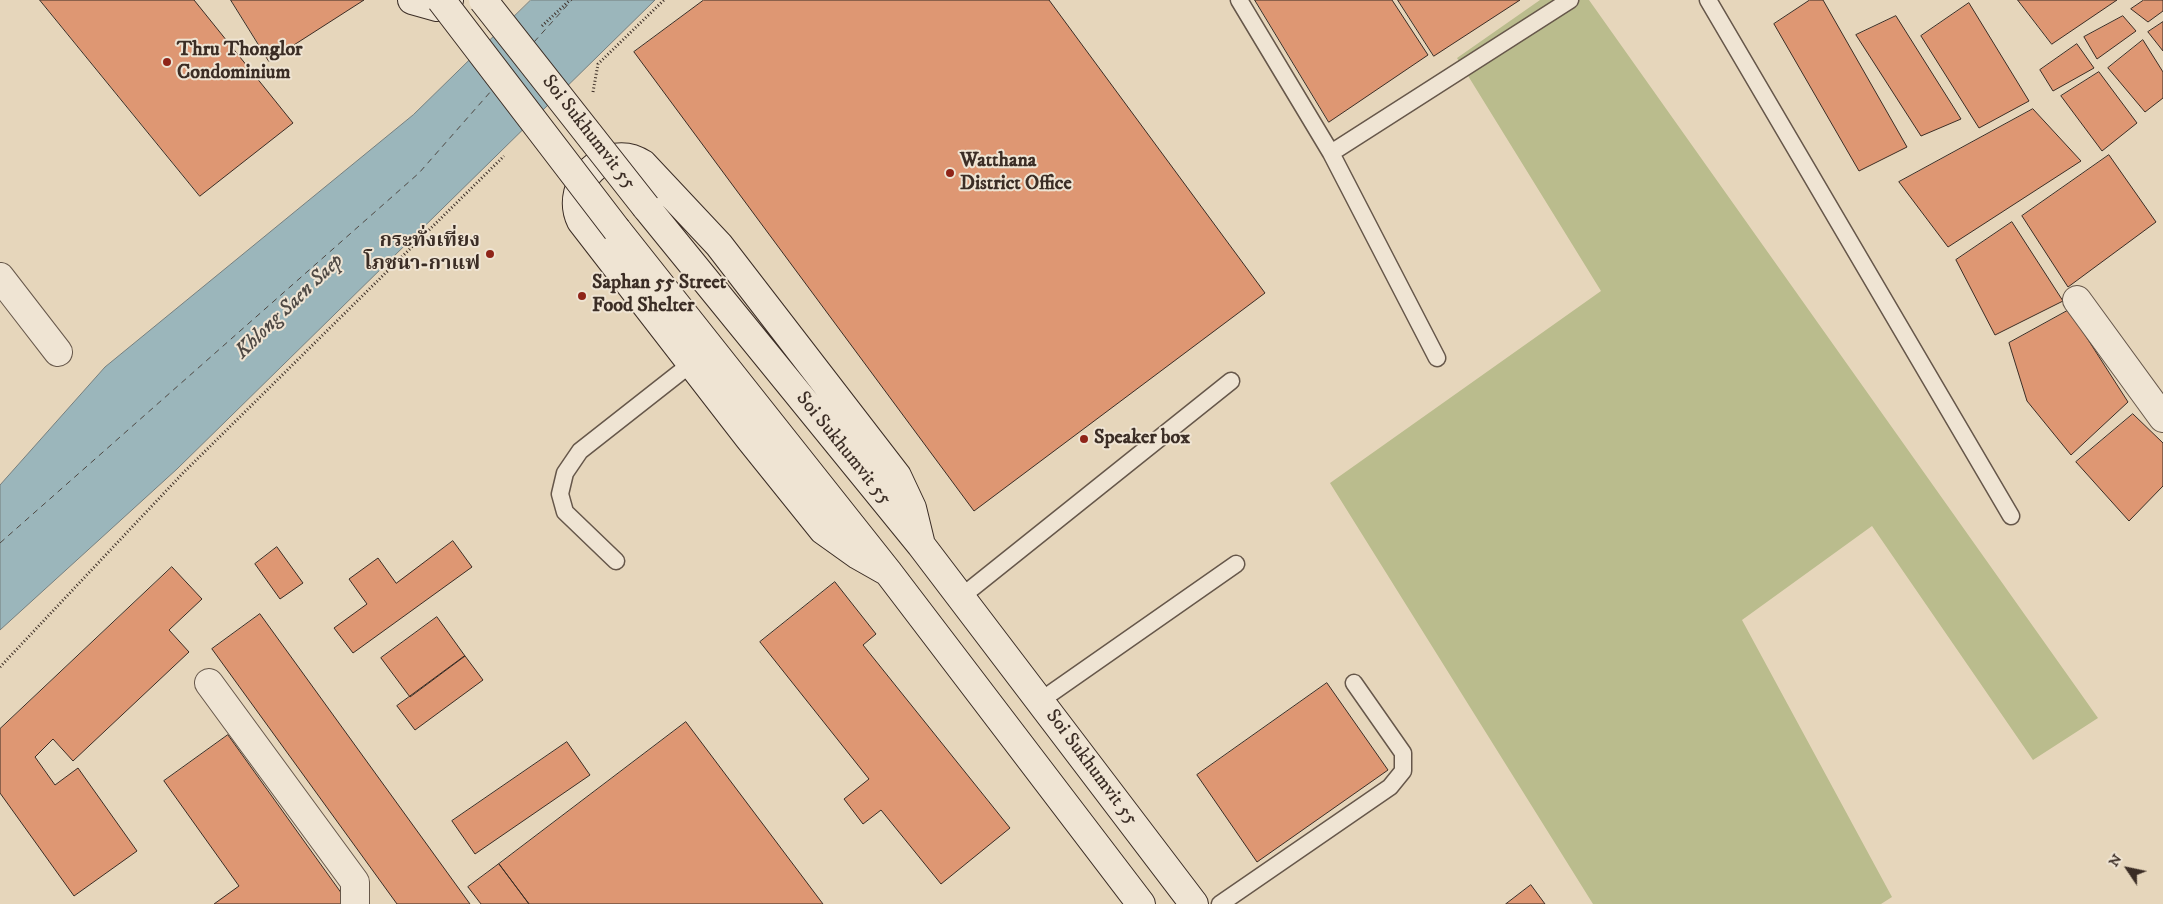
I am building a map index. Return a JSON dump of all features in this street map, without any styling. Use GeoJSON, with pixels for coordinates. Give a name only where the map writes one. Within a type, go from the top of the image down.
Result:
{"type":"FeatureCollection","features":[{"type":"Feature","properties":{"kind":"main road"},"geometry":{"type":"LineString","coordinates":[[412,0],[437,7],[448,0]]}},
{"type":"Feature","properties":{"kind":"main road","name":"Soi Sukhumvit 55"},"geometry":{"type":"LineString","coordinates":[[441,0],[617,230],[888,572],[1140,904]]}},
{"type":"Feature","properties":{"kind":"main road","name":"Soi Sukhumvit 55"},"geometry":{"type":"LineString","coordinates":[[483,0],[646,207],[921,545],[1194,904]]}},
{"type":"Feature","properties":{"kind":"main road"},"geometry":{"type":"LineString","coordinates":[[888,572],[858,555],[824,530],[749,438],[581,222],[576,211],[576,200],[580,184],[600,163],[612,157],[635,159],[643,164],[719,245],[897,476],[912,508],[921,545]]}},
{"type":"Feature","properties":{"kind":"main road"},"geometry":{"type":"LineString","coordinates":[[0,276],[58,352]]}},
{"type":"Feature","properties":{"kind":"main road"},"geometry":{"type":"LineString","coordinates":[[2078,300],[2163,418]]}},
{"type":"Feature","properties":{"kind":"main road"},"geometry":{"type":"LineString","coordinates":[[209,683],[355,882],[355,904]]}},
{"type":"Feature","properties":{"kind":"lane"},"geometry":{"type":"LineString","coordinates":[[1239,0],[1331,154],[1437,358]]}},
{"type":"Feature","properties":{"kind":"lane"},"geometry":{"type":"LineString","coordinates":[[1331,154],[1570,0]]}},
{"type":"Feature","properties":{"kind":"lane"},"geometry":{"type":"LineString","coordinates":[[1708,0],[2011,516]]}},
{"type":"Feature","properties":{"kind":"lane"},"geometry":{"type":"LineString","coordinates":[[616,561],[565,512],[560,494],[565,473],[580,451],[692,363]]}},
{"type":"Feature","properties":{"kind":"lane"},"geometry":{"type":"LineString","coordinates":[[961,596],[1232,381]]}},
{"type":"Feature","properties":{"kind":"lane"},"geometry":{"type":"LineString","coordinates":[[1040,701],[1236,564]]}},
{"type":"Feature","properties":{"kind":"lane"},"geometry":{"type":"LineString","coordinates":[[1220,904],[1390,787],[1403,771],[1403,753],[1354,683]]}},
{"type":"Feature","properties":{"kind":"path"},"geometry":{"type":"LineString","coordinates":[[520,47],[570,0]]}},
{"type":"Feature","properties":{"kind":"path"},"geometry":{"type":"LineString","coordinates":[[592,100],[598,64],[664,0]]}},
{"type":"Feature","properties":{"kind":"path"},"geometry":{"type":"LineString","coordinates":[[0,667],[183,473],[504,156]]}},
{"type":"Feature","properties":{"kind":"green space"},"geometry":{"type":"Polygon","coordinates":[[[1540,0],[1589,0],[2098,718],[2033,760],[1872,526],[1742,620],[1892,897],[1881,904],[1593,904],[1330,483],[1601,291],[1457,58],[1540,0]]]}},
{"type":"Feature","properties":{"kind":"water","name":"Khlong Saen Saep"},"geometry":{"type":"Polygon","coordinates":[[[531,0],[655,0],[177,469],[0,630],[0,485],[105,367],[413,115],[531,0]]]}},
{"type":"Feature","properties":{"kind":"building","name":"Thru Thonglor Condominium"},"geometry":{"type":"Polygon","coordinates":[[[40,0],[194,0],[293,123],[200,196],[40,0]]]}},
{"type":"Feature","properties":{"kind":"building"},"geometry":{"type":"Polygon","coordinates":[[[231,0],[364,0],[269,61],[231,0]]]}},
{"type":"Feature","properties":{"kind":"building","name":"Watthana District Office"},"geometry":{"type":"Polygon","coordinates":[[[704,0],[1049,0],[1265,293],[974,511],[634,52],[704,0]]]}},
{"type":"Feature","properties":{"kind":"building"},"geometry":{"type":"Polygon","coordinates":[[[1255,0],[1392,0],[1428,55],[1329,122],[1255,0]]]}},
{"type":"Feature","properties":{"kind":"building"},"geometry":{"type":"Polygon","coordinates":[[[1398,0],[1520,0],[1434,56],[1398,0]]]}},
{"type":"Feature","properties":{"kind":"building"},"geometry":{"type":"Polygon","coordinates":[[[1810,0],[1823,0],[1907,147],[1859,171],[1774,24],[1810,0]]]}},
{"type":"Feature","properties":{"kind":"building"},"geometry":{"type":"Polygon","coordinates":[[[2018,0],[2117,0],[2052,44],[2018,0]]]}},
{"type":"Feature","properties":{"kind":"building"},"geometry":{"type":"Polygon","coordinates":[[[2144,0],[2163,0],[2163,11],[2148,22],[2131,9],[2144,0]]]}},
{"type":"Feature","properties":{"kind":"building"},"geometry":{"type":"Polygon","coordinates":[[[1969,3],[2029,101],[1979,128],[1921,36],[1969,3]]]}},
{"type":"Feature","properties":{"kind":"building"},"geometry":{"type":"Polygon","coordinates":[[[1896,16],[1961,119],[1921,136],[1856,35],[1896,16]]]}},
{"type":"Feature","properties":{"kind":"building"},"geometry":{"type":"Polygon","coordinates":[[[2123,16],[2136,31],[2097,59],[2084,37],[2123,16]]]}},
{"type":"Feature","properties":{"kind":"building"},"geometry":{"type":"Polygon","coordinates":[[[2163,22],[2163,51],[2148,32],[2163,22]]]}},
{"type":"Feature","properties":{"kind":"building"},"geometry":{"type":"Polygon","coordinates":[[[2143,40],[2163,72],[2163,98],[2145,112],[2108,68],[2143,40]]]}},
{"type":"Feature","properties":{"kind":"building"},"geometry":{"type":"Polygon","coordinates":[[[2077,44],[2094,68],[2053,91],[2040,70],[2077,44]]]}},
{"type":"Feature","properties":{"kind":"building"},"geometry":{"type":"Polygon","coordinates":[[[2099,72],[2137,123],[2102,151],[2061,96],[2099,72]]]}},
{"type":"Feature","properties":{"kind":"building"},"geometry":{"type":"Polygon","coordinates":[[[2033,109],[2081,161],[1948,247],[1899,182],[2033,109]]]}},
{"type":"Feature","properties":{"kind":"building"},"geometry":{"type":"Polygon","coordinates":[[[2109,155],[2156,222],[2068,287],[2022,216],[2109,155]]]}},
{"type":"Feature","properties":{"kind":"building"},"geometry":{"type":"Polygon","coordinates":[[[2012,222],[2063,301],[1995,335],[1956,260],[2012,222]]]}},
{"type":"Feature","properties":{"kind":"building"},"geometry":{"type":"Polygon","coordinates":[[[2069,310],[2128,402],[2071,455],[2027,401],[2009,343],[2069,310]]]}},
{"type":"Feature","properties":{"kind":"building"},"geometry":{"type":"Polygon","coordinates":[[[2133,414],[2163,443],[2163,486],[2129,521],[2076,462],[2133,414]]]}},
{"type":"Feature","properties":{"kind":"building"},"geometry":{"type":"Polygon","coordinates":[[[453,541],[472,567],[353,653],[334,628],[367,604],[349,579],[378,558],[396,583],[453,541]]]}},
{"type":"Feature","properties":{"kind":"building"},"geometry":{"type":"Polygon","coordinates":[[[277,547],[303,583],[280,599],[255,564],[277,547]]]}},
{"type":"Feature","properties":{"kind":"building"},"geometry":{"type":"Polygon","coordinates":[[[172,567],[202,599],[169,630],[189,652],[73,761],[53,739],[35,757],[55,785],[78,768],[137,851],[74,896],[0,793],[0,729],[172,567]]]}},
{"type":"Feature","properties":{"kind":"building"},"geometry":{"type":"Polygon","coordinates":[[[835,582],[876,634],[863,645],[1010,828],[941,884],[881,810],[863,824],[844,799],[869,779],[760,642],[835,582]]]}},
{"type":"Feature","properties":{"kind":"building"},"geometry":{"type":"Polygon","coordinates":[[[260,614],[470,904],[397,904],[212,649],[260,614]]]}},
{"type":"Feature","properties":{"kind":"building"},"geometry":{"type":"Polygon","coordinates":[[[437,617],[465,656],[410,697],[381,658],[437,617]]]}},
{"type":"Feature","properties":{"kind":"building"},"geometry":{"type":"Polygon","coordinates":[[[465,656],[483,680],[415,730],[397,706],[465,656]]]}},
{"type":"Feature","properties":{"kind":"building"},"geometry":{"type":"Polygon","coordinates":[[[1327,683],[1388,770],[1257,862],[1197,775],[1327,683]]]}},
{"type":"Feature","properties":{"kind":"building"},"geometry":{"type":"Polygon","coordinates":[[[686,722],[823,904],[529,904],[499,864],[686,722]]]}},
{"type":"Feature","properties":{"kind":"building"},"geometry":{"type":"Polygon","coordinates":[[[228,735],[347,901],[342,904],[214,904],[239,886],[164,781],[228,735]]]}},
{"type":"Feature","properties":{"kind":"building"},"geometry":{"type":"Polygon","coordinates":[[[567,742],[590,775],[475,854],[452,821],[567,742]]]}},
{"type":"Feature","properties":{"kind":"building"},"geometry":{"type":"Polygon","coordinates":[[[499,864],[529,904],[481,904],[468,887],[499,864]]]}},
{"type":"Feature","properties":{"kind":"building"},"geometry":{"type":"Polygon","coordinates":[[[1531,885],[1545,904],[1506,904],[1531,885]]]}},
{"type":"Feature","properties":{"kind":"ferry route"},"geometry":{"type":"LineString","coordinates":[[534,42],[572,0]]}},
{"type":"Feature","properties":{"kind":"ferry route"},"geometry":{"type":"LineString","coordinates":[[0,543],[419,173],[492,90]]}},
{"type":"Feature","properties":{"kind":"place","name":"Thru Thonglor Condominium"},"geometry":{"type":"Point","coordinates":[167,62]}},
{"type":"Feature","properties":{"kind":"place","name":"Watthana District Office"},"geometry":{"type":"Point","coordinates":[950,173]}},
{"type":"Feature","properties":{"kind":"place","name":"กระทั่งเที่ยง โภชนา-กาแฟ"},"geometry":{"type":"Point","coordinates":[490,254]}},
{"type":"Feature","properties":{"kind":"place","name":"Saphan 55 Street Food Shelter"},"geometry":{"type":"Point","coordinates":[582,296]}},
{"type":"Feature","properties":{"kind":"place","name":"Speaker box"},"geometry":{"type":"Point","coordinates":[1084,439]}}]}
